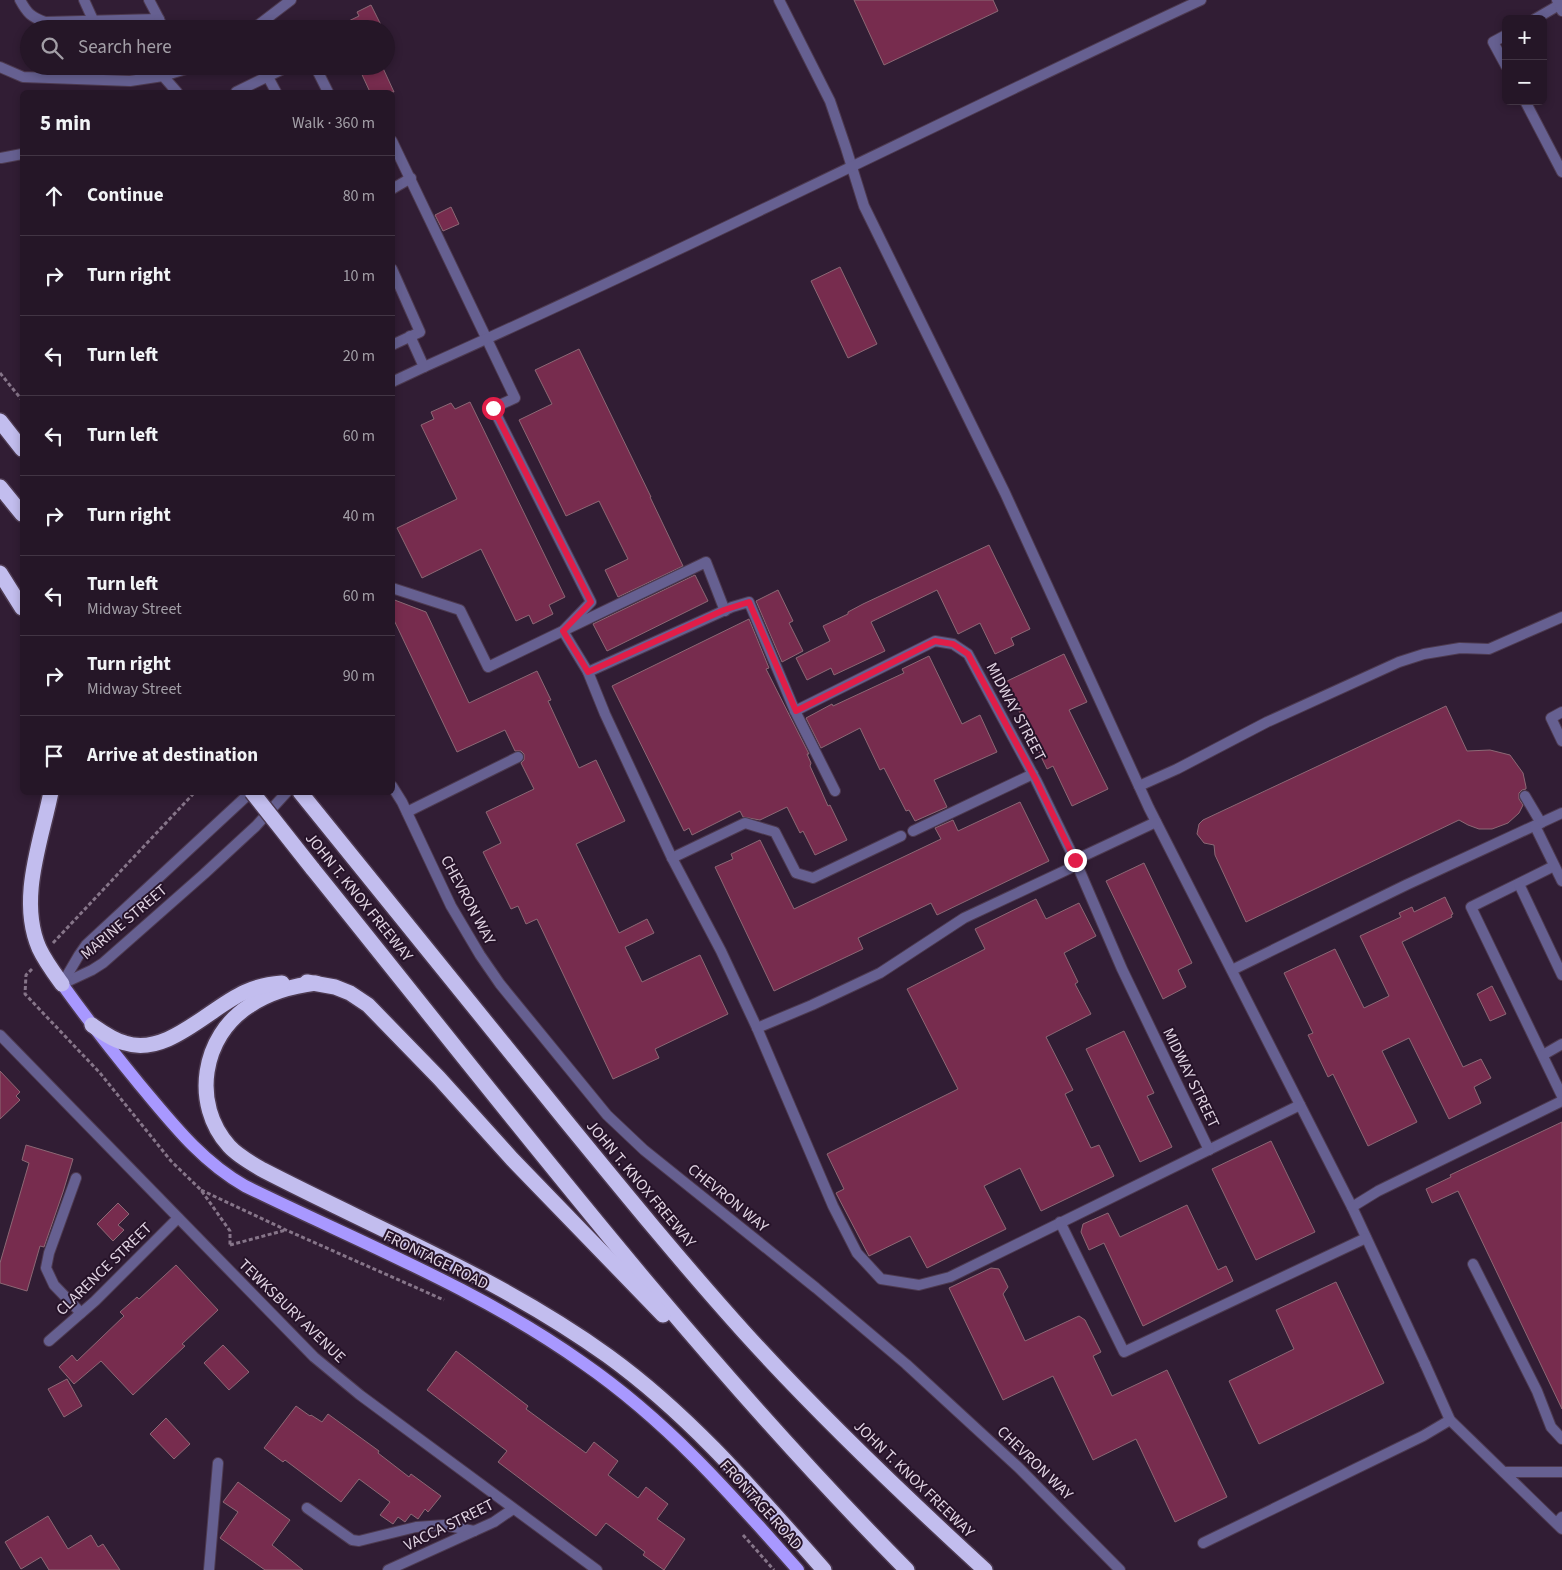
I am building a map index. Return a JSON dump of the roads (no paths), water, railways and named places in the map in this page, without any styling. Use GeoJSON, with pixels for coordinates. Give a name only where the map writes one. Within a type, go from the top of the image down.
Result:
{"type":"FeatureCollection","features":[{"type":"Feature","properties":{"kind":"highway"},"geometry":{"type":"LineString","coordinates":[[0,422],[20,447]]}},
{"type":"Feature","properties":{"kind":"highway"},"geometry":{"type":"LineString","coordinates":[[0,487],[20,512]]}},
{"type":"Feature","properties":{"kind":"highway"},"geometry":{"type":"LineString","coordinates":[[0,573],[20,605]]}},
{"type":"Feature","properties":{"kind":"highway"},"geometry":{"type":"LineString","coordinates":[[51,795],[36,859],[31,890],[31,918],[36,940],[43,956],[62,984]]}},
{"type":"Feature","properties":{"kind":"highway","name":"JOHN T. KNOX FREEWAY"},"geometry":{"type":"LineString","coordinates":[[253,795],[618,1247],[777,1434],[908,1570]]}},
{"type":"Feature","properties":{"kind":"highway","name":"JOHN T. KNOX FREEWAY"},"geometry":{"type":"LineString","coordinates":[[302,795],[552,1104],[692,1273],[825,1418],[984,1570]]}},
{"type":"Feature","properties":{"kind":"highway"},"geometry":{"type":"LineString","coordinates":[[92,1025],[126,1044],[136,1046],[150,1044],[174,1036],[246,991],[277,983],[316,983],[335,987],[350,993],[368,1005],[384,1020],[519,1166],[777,1434]]}},
{"type":"Feature","properties":{"kind":"highway"},"geometry":{"type":"LineString","coordinates":[[316,983],[297,985],[278,991],[252,1004],[228,1024],[214,1047],[207,1067],[207,1099],[212,1119],[228,1145],[253,1164],[286,1182],[505,1290],[558,1322],[609,1357],[659,1397],[704,1438],[824,1570]]}},
{"type":"Feature","properties":{"kind":"highway"},"geometry":{"type":"LineString","coordinates":[[948,1536],[996,1570]]}},
{"type":"Feature","properties":{"kind":"main road","name":"FRONTAGE ROAD"},"geometry":{"type":"LineString","coordinates":[[62,984],[92,1025],[181,1134],[218,1169],[245,1186],[493,1306],[584,1363],[647,1412],[692,1453],[798,1570]]}},
{"type":"Feature","properties":{"kind":"street"},"geometry":{"type":"LineString","coordinates":[[20,0],[25,10],[32,17],[40,20]]}},
{"type":"Feature","properties":{"kind":"street"},"geometry":{"type":"LineString","coordinates":[[84,0],[93,20]]}},
{"type":"Feature","properties":{"kind":"street"},"geometry":{"type":"LineString","coordinates":[[149,0],[159,20]]}},
{"type":"Feature","properties":{"kind":"street"},"geometry":{"type":"LineString","coordinates":[[265,20],[291,0]]}},
{"type":"Feature","properties":{"kind":"street"},"geometry":{"type":"LineString","coordinates":[[779,0],[830,102],[864,206],[1005,493],[1156,822],[1352,1207],[1450,1420],[1560,1523]]}},
{"type":"Feature","properties":{"kind":"street"},"geometry":{"type":"LineString","coordinates":[[395,381],[852,167],[1080,56],[1201,0]]}},
{"type":"Feature","properties":{"kind":"street"},"geometry":{"type":"LineString","coordinates":[[1541,15],[1559,5]]}},
{"type":"Feature","properties":{"kind":"street"},"geometry":{"type":"LineString","coordinates":[[1502,37],[1493,42],[1502,59]]}},
{"type":"Feature","properties":{"kind":"street"},"geometry":{"type":"LineString","coordinates":[[0,67],[23,77],[130,81],[163,76],[175,90]]}},
{"type":"Feature","properties":{"kind":"street"},"geometry":{"type":"LineString","coordinates":[[320,75],[327,90]]}},
{"type":"Feature","properties":{"kind":"street"},"geometry":{"type":"LineString","coordinates":[[240,90],[268,76],[275,90]]}},
{"type":"Feature","properties":{"kind":"street"},"geometry":{"type":"LineString","coordinates":[[1526,105],[1562,172]]}},
{"type":"Feature","properties":{"kind":"street"},"geometry":{"type":"LineString","coordinates":[[395,147],[514,398],[493,408],[591,602],[563,631]]}},
{"type":"Feature","properties":{"kind":"street"},"geometry":{"type":"LineString","coordinates":[[1,158],[20,154]]}},
{"type":"Feature","properties":{"kind":"street"},"geometry":{"type":"LineString","coordinates":[[395,186],[411,178]]}},
{"type":"Feature","properties":{"kind":"street"},"geometry":{"type":"LineString","coordinates":[[395,276],[420,332],[395,344]]}},
{"type":"Feature","properties":{"kind":"street"},"geometry":{"type":"LineString","coordinates":[[410,336],[424,367]]}},
{"type":"Feature","properties":{"kind":"street"},"geometry":{"type":"LineString","coordinates":[[395,589],[460,610],[488,668],[706,562],[724,610]]}},
{"type":"Feature","properties":{"kind":"street"},"geometry":{"type":"LineString","coordinates":[[588,672],[724,610],[749,602],[796,711],[835,791]]}},
{"type":"Feature","properties":{"kind":"street"},"geometry":{"type":"LineString","coordinates":[[1139,786],[1268,722],[1399,662],[1424,654],[1460,648],[1490,649],[1562,617]]}},
{"type":"Feature","properties":{"kind":"street"},"geometry":{"type":"LineString","coordinates":[[563,631],[588,672],[672,858],[721,951],[757,1028],[833,1206],[857,1253],[881,1279],[919,1285],[950,1277],[1300,1105]]}},
{"type":"Feature","properties":{"kind":"street","name":"MIDWAY STREET"},"geometry":{"type":"LineString","coordinates":[[796,711],[935,641],[953,644],[968,654],[1032,774],[1076,863],[1122,969],[1209,1150]]}},
{"type":"Feature","properties":{"kind":"street"},"geometry":{"type":"LineString","coordinates":[[1562,712],[1551,718],[1562,741]]}},
{"type":"Feature","properties":{"kind":"street"},"geometry":{"type":"LineString","coordinates":[[395,785],[405,807],[518,757]]}},
{"type":"Feature","properties":{"kind":"street"},"geometry":{"type":"LineString","coordinates":[[913,830],[1032,774]]}},
{"type":"Feature","properties":{"kind":"street","name":"CHEVRON WAY"},"geometry":{"type":"LineString","coordinates":[[395,791],[405,807],[451,906],[480,955],[500,984],[607,1115],[644,1150],[824,1294],[906,1364],[1018,1467],[1120,1570]]}},
{"type":"Feature","properties":{"kind":"street","name":"MARINE STREET"},"geometry":{"type":"LineString","coordinates":[[62,984],[86,945],[248,795]]}},
{"type":"Feature","properties":{"kind":"street","name":"MARINE STREET"},"geometry":{"type":"LineString","coordinates":[[62,984],[103,963],[236,844],[268,814],[284,795]]}},
{"type":"Feature","properties":{"kind":"street"},"geometry":{"type":"LineString","coordinates":[[1525,796],[1562,882]]}},
{"type":"Feature","properties":{"kind":"street"},"geometry":{"type":"LineString","coordinates":[[1232,970],[1406,885],[1562,813]]}},
{"type":"Feature","properties":{"kind":"street"},"geometry":{"type":"LineString","coordinates":[[757,1028],[880,973],[964,918],[1156,822]]}},
{"type":"Feature","properties":{"kind":"street"},"geometry":{"type":"LineString","coordinates":[[672,858],[745,823],[775,832],[796,873],[813,878],[901,836]]}},
{"type":"Feature","properties":{"kind":"street"},"geometry":{"type":"LineString","coordinates":[[1554,866],[1471,907],[1562,1096]]}},
{"type":"Feature","properties":{"kind":"street"},"geometry":{"type":"LineString","coordinates":[[1519,884],[1562,975]]}},
{"type":"Feature","properties":{"kind":"street","name":"TEWKSBURY AVENUE"},"geometry":{"type":"LineString","coordinates":[[1,1037],[314,1357],[360,1395],[597,1570]]}},
{"type":"Feature","properties":{"kind":"street"},"geometry":{"type":"LineString","coordinates":[[1542,1055],[1562,1044]]}},
{"type":"Feature","properties":{"kind":"street"},"geometry":{"type":"LineString","coordinates":[[1352,1207],[1378,1191],[1562,1101]]}},
{"type":"Feature","properties":{"kind":"street"},"geometry":{"type":"LineString","coordinates":[[76,1178],[49,1253],[46,1268],[54,1285],[81,1313]]}},
{"type":"Feature","properties":{"kind":"street","name":"CLARENCE STREET"},"geometry":{"type":"LineString","coordinates":[[49,1341],[81,1313],[178,1218]]}},
{"type":"Feature","properties":{"kind":"street"},"geometry":{"type":"LineString","coordinates":[[1060,1222],[1124,1352],[1366,1238]]}},
{"type":"Feature","properties":{"kind":"street"},"geometry":{"type":"LineString","coordinates":[[1473,1264],[1537,1391],[1550,1427],[1562,1439]]}},
{"type":"Feature","properties":{"kind":"street"},"geometry":{"type":"LineString","coordinates":[[1203,1543],[1423,1436],[1450,1420]]}},
{"type":"Feature","properties":{"kind":"street"},"geometry":{"type":"LineString","coordinates":[[209,1570],[218,1463]]}},
{"type":"Feature","properties":{"kind":"street"},"geometry":{"type":"LineString","coordinates":[[1504,1472],[1562,1472]]}},
{"type":"Feature","properties":{"kind":"street"},"geometry":{"type":"LineString","coordinates":[[307,1508],[352,1540],[359,1541],[416,1527],[444,1525],[474,1531]]}},
{"type":"Feature","properties":{"kind":"street","name":"VACCA STREET"},"geometry":{"type":"LineString","coordinates":[[395,1569],[494,1522],[514,1509]]}}]}
